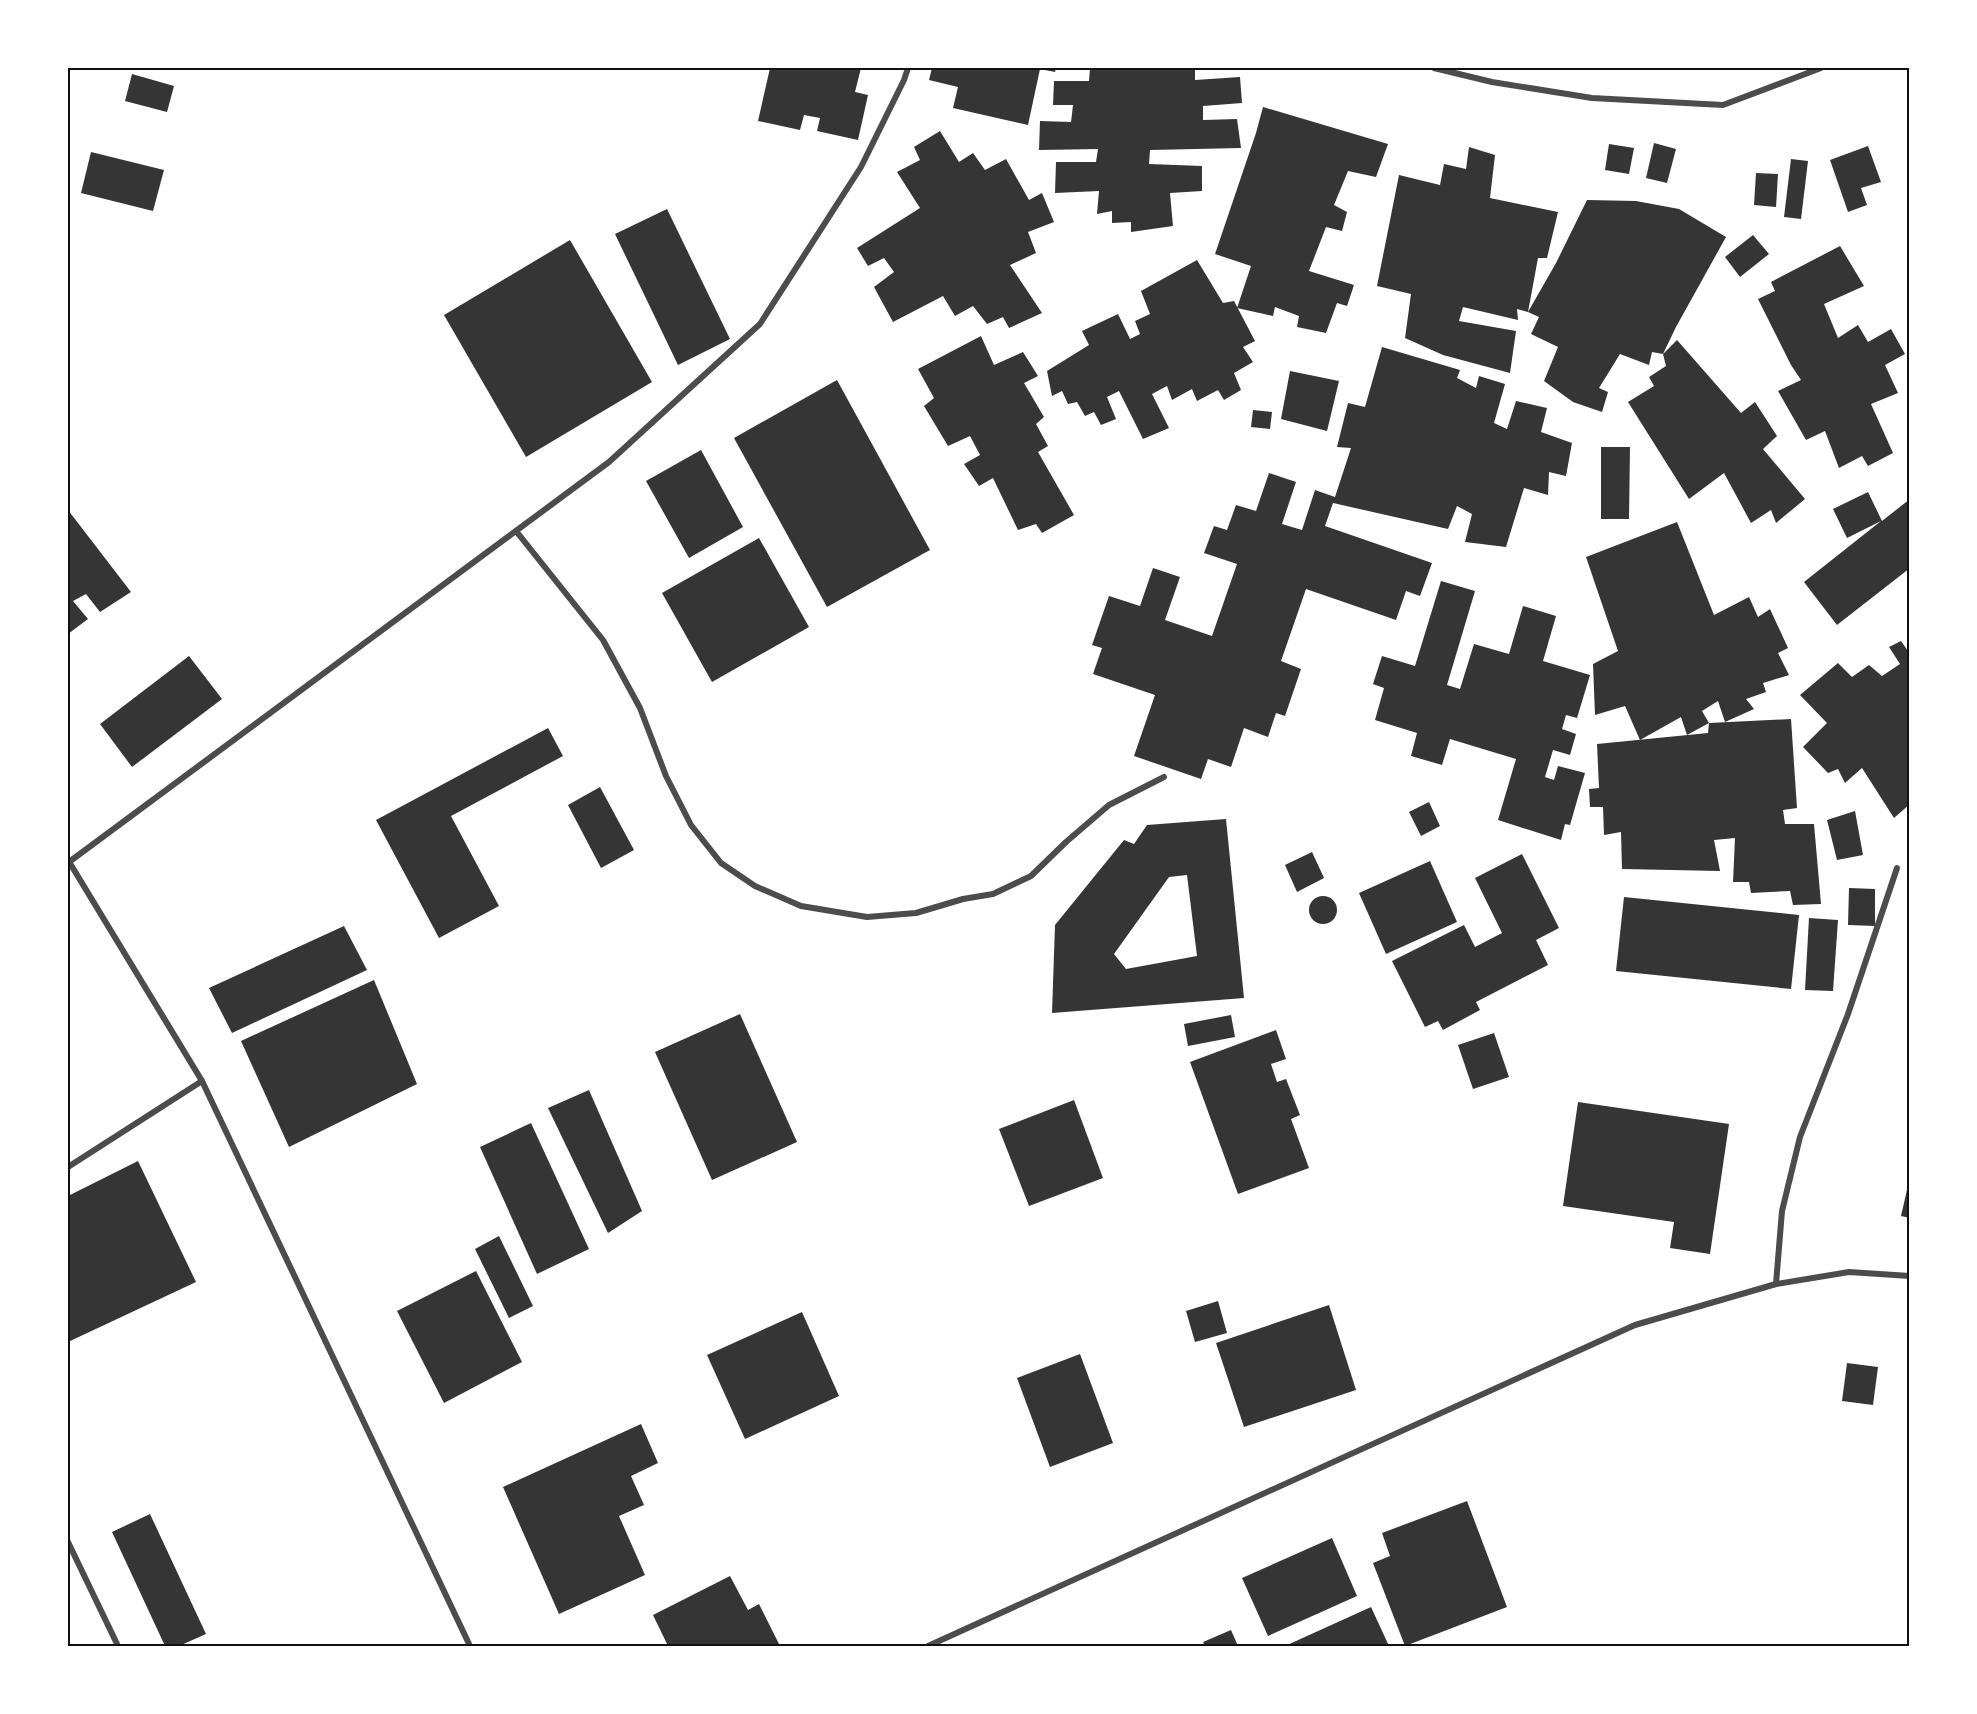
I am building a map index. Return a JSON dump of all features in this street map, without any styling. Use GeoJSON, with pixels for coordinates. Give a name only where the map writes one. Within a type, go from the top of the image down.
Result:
{"type":"FeatureCollection","features":[{"type":"Feature","properties":{"kind":"street"},"geometry":{"type":"LineString","coordinates":[[470,1647],[202,1081],[68,861],[609,462],[760,324],[861,167],[908,68]]}},
{"type":"Feature","properties":{"kind":"street"},"geometry":{"type":"LineString","coordinates":[[1434,68],[1492,82],[1592,98],[1723,105],[1821,68]]}},
{"type":"Feature","properties":{"kind":"street"},"geometry":{"type":"LineString","coordinates":[[516,531],[603,640],[640,708],[666,776],[692,825],[721,863],[755,886],[801,906],[867,917],[916,913],[963,899],[993,894],[1032,876],[1066,842],[1109,805],[1164,777]]}},
{"type":"Feature","properties":{"kind":"street"},"geometry":{"type":"LineString","coordinates":[[1776,1284],[1782,1211],[1800,1137],[1848,1014],[1897,868]]}},
{"type":"Feature","properties":{"kind":"street"},"geometry":{"type":"LineString","coordinates":[[68,1167],[202,1081]]}},
{"type":"Feature","properties":{"kind":"street"},"geometry":{"type":"LineString","coordinates":[[928,1647],[1635,1325],[1776,1284],[1849,1272],[1910,1276]]}},
{"type":"Feature","properties":{"kind":"street"},"geometry":{"type":"LineString","coordinates":[[68,1542],[118,1647]]}},
{"type":"Feature","properties":{"kind":"building"},"geometry":{"type":"Polygon","coordinates":[[[770,68],[861,68],[855,92],[868,95],[858,140],[817,131],[820,118],[804,115],[800,130],[758,121],[770,68]]]}},
{"type":"Feature","properties":{"kind":"building"},"geometry":{"type":"Polygon","coordinates":[[[932,68],[1056,68],[1055,72],[1040,69],[1028,125],[953,108],[958,87],[929,80],[932,68]]]}},
{"type":"Feature","properties":{"kind":"building"},"geometry":{"type":"Polygon","coordinates":[[[1090,68],[1195,68],[1195,80],[1240,77],[1242,103],[1203,106],[1203,120],[1237,119],[1241,148],[1150,150],[1149,164],[1202,166],[1202,191],[1170,193],[1173,226],[1131,232],[1131,222],[1112,223],[1112,211],[1097,214],[1099,191],[1055,193],[1056,162],[1096,162],[1098,149],[1039,150],[1040,121],[1071,122],[1073,105],[1053,105],[1054,81],[1089,81],[1090,68]]]}},
{"type":"Feature","properties":{"kind":"building"},"geometry":{"type":"Polygon","coordinates":[[[132,74],[174,86],[167,112],[125,101],[132,74]]]}},
{"type":"Feature","properties":{"kind":"building"},"geometry":{"type":"Polygon","coordinates":[[[1263,107],[1388,144],[1376,177],[1348,171],[1334,205],[1347,212],[1342,231],[1326,227],[1309,271],[1354,285],[1347,306],[1337,303],[1326,333],[1297,327],[1299,316],[1275,307],[1273,316],[1237,308],[1251,266],[1215,254],[1263,107]]]}},
{"type":"Feature","properties":{"kind":"building"},"geometry":{"type":"Polygon","coordinates":[[[940,131],[959,162],[973,153],[985,170],[1006,159],[1029,200],[1042,193],[1054,222],[1028,232],[1036,253],[1010,265],[1042,313],[1009,328],[1003,317],[987,324],[973,306],[955,316],[943,296],[893,322],[874,287],[894,272],[884,258],[868,266],[857,248],[920,208],[897,172],[920,160],[914,147],[940,131]]]}},
{"type":"Feature","properties":{"kind":"building"},"geometry":{"type":"Polygon","coordinates":[[[1654,143],[1676,149],[1667,183],[1646,178],[1654,143]]]}},
{"type":"Feature","properties":{"kind":"building"},"geometry":{"type":"Polygon","coordinates":[[[1609,144],[1634,148],[1629,174],[1605,170],[1609,144]]]}},
{"type":"Feature","properties":{"kind":"building"},"geometry":{"type":"Polygon","coordinates":[[[1868,146],[1881,182],[1861,188],[1867,205],[1848,212],[1830,160],[1868,146]]]}},
{"type":"Feature","properties":{"kind":"building"},"geometry":{"type":"Polygon","coordinates":[[[1469,147],[1495,155],[1490,198],[1558,212],[1547,258],[1538,258],[1528,312],[1517,309],[1518,320],[1463,307],[1459,321],[1516,331],[1510,373],[1443,355],[1405,338],[1411,294],[1377,286],[1399,175],[1440,185],[1444,164],[1466,169],[1469,147]]]}},
{"type":"Feature","properties":{"kind":"building"},"geometry":{"type":"Polygon","coordinates":[[[91,152],[164,170],[153,211],[81,193],[91,152]]]}},
{"type":"Feature","properties":{"kind":"building"},"geometry":{"type":"Polygon","coordinates":[[[1791,159],[1808,161],[1801,219],[1784,217],[1791,159]]]}},
{"type":"Feature","properties":{"kind":"building"},"geometry":{"type":"Polygon","coordinates":[[[1756,173],[1778,174],[1776,207],[1754,205],[1756,173]]]}},
{"type":"Feature","properties":{"kind":"building"},"geometry":{"type":"Polygon","coordinates":[[[1587,200],[1636,201],[1679,209],[1726,237],[1663,354],[1652,352],[1649,365],[1620,354],[1599,388],[1608,392],[1602,412],[1573,402],[1544,381],[1558,347],[1531,334],[1539,317],[1528,312],[1556,263],[1587,200]]]}},
{"type":"Feature","properties":{"kind":"building"},"geometry":{"type":"Polygon","coordinates":[[[667,209],[730,339],[678,365],[615,234],[667,209]]]}},
{"type":"Feature","properties":{"kind":"building"},"geometry":{"type":"Polygon","coordinates":[[[1753,235],[1769,254],[1740,277],[1725,257],[1753,235]]]}},
{"type":"Feature","properties":{"kind":"building"},"geometry":{"type":"Polygon","coordinates":[[[570,240],[652,382],[526,457],[444,315],[570,240]]]}},
{"type":"Feature","properties":{"kind":"building"},"geometry":{"type":"Polygon","coordinates":[[[1840,246],[1864,286],[1824,304],[1838,338],[1858,325],[1868,342],[1891,329],[1905,354],[1885,365],[1898,393],[1871,404],[1893,453],[1868,466],[1862,456],[1839,468],[1825,431],[1806,440],[1778,391],[1801,380],[1758,299],[1775,291],[1771,282],[1840,246]]]}},
{"type":"Feature","properties":{"kind":"building"},"geometry":{"type":"Polygon","coordinates":[[[1197,260],[1223,303],[1234,301],[1255,341],[1243,347],[1253,362],[1234,373],[1241,390],[1224,400],[1218,390],[1197,401],[1192,389],[1172,400],[1167,386],[1152,394],[1169,428],[1143,439],[1119,391],[1107,397],[1116,419],[1101,425],[1094,412],[1085,416],[1077,402],[1068,404],[1062,391],[1052,396],[1047,371],[1089,345],[1082,331],[1118,314],[1130,339],[1140,334],[1135,321],[1150,314],[1141,291],[1197,260]]]}},
{"type":"Feature","properties":{"kind":"building"},"geometry":{"type":"Polygon","coordinates":[[[981,336],[994,365],[1023,352],[1038,376],[1024,383],[1044,417],[1036,424],[1048,446],[1038,452],[1074,515],[1042,533],[1036,524],[1018,530],[993,478],[979,486],[964,464],[980,455],[970,436],[948,446],[924,406],[934,398],[918,369],[981,336]]]}},
{"type":"Feature","properties":{"kind":"building"},"geometry":{"type":"Polygon","coordinates":[[[1677,340],[1741,413],[1755,402],[1777,436],[1763,449],[1805,499],[1776,523],[1771,510],[1751,523],[1724,473],[1689,499],[1628,402],[1654,386],[1649,377],[1666,366],[1663,354],[1677,340]]]}},
{"type":"Feature","properties":{"kind":"building"},"geometry":{"type":"Polygon","coordinates":[[[1382,347],[1460,370],[1457,378],[1476,388],[1479,376],[1505,384],[1494,423],[1507,429],[1516,401],[1547,408],[1541,432],[1572,443],[1566,476],[1549,472],[1548,495],[1524,488],[1506,547],[1465,542],[1472,514],[1457,506],[1448,529],[1333,503],[1325,526],[1432,563],[1420,596],[1406,591],[1396,620],[1306,589],[1281,661],[1301,669],[1285,716],[1276,713],[1268,737],[1244,728],[1231,767],[1208,759],[1201,779],[1134,756],[1155,695],[1093,674],[1102,648],[1092,645],[1109,596],[1140,606],[1153,568],[1180,577],[1165,620],[1212,636],[1237,564],[1204,553],[1214,526],[1227,530],[1236,505],[1256,511],[1269,473],[1296,482],[1282,524],[1302,530],[1315,490],[1335,497],[1351,448],[1337,447],[1348,403],[1365,407],[1382,347]]]}},
{"type":"Feature","properties":{"kind":"building"},"geometry":{"type":"Polygon","coordinates":[[[1290,371],[1339,381],[1327,431],[1281,419],[1290,371]]]}},
{"type":"Feature","properties":{"kind":"building"},"geometry":{"type":"Polygon","coordinates":[[[837,380],[930,550],[827,607],[734,438],[837,380]]]}},
{"type":"Feature","properties":{"kind":"building"},"geometry":{"type":"Polygon","coordinates":[[[1253,410],[1272,412],[1270,429],[1251,427],[1253,410]]]}},
{"type":"Feature","properties":{"kind":"building"},"geometry":{"type":"Polygon","coordinates":[[[1601,447],[1630,447],[1629,519],[1601,519],[1601,447]]]}},
{"type":"Feature","properties":{"kind":"building"},"geometry":{"type":"Polygon","coordinates":[[[701,450],[743,527],[689,558],[646,481],[701,450]]]}},
{"type":"Feature","properties":{"kind":"building"},"geometry":{"type":"Polygon","coordinates":[[[1868,492],[1882,521],[1910,499],[1910,568],[1837,625],[1804,582],[1881,521],[1847,538],[1833,509],[1868,492]]]}},
{"type":"Feature","properties":{"kind":"building"},"geometry":{"type":"Polygon","coordinates":[[[68,510],[131,592],[100,612],[86,594],[73,601],[88,619],[68,634],[68,510]]]}},
{"type":"Feature","properties":{"kind":"building"},"geometry":{"type":"Polygon","coordinates":[[[1677,522],[1714,615],[1749,597],[1758,617],[1770,609],[1788,648],[1778,653],[1789,675],[1763,683],[1766,692],[1746,699],[1754,709],[1725,722],[1718,701],[1702,711],[1709,723],[1687,735],[1681,717],[1640,740],[1625,706],[1595,715],[1593,664],[1618,651],[1586,557],[1677,522]]]}},
{"type":"Feature","properties":{"kind":"building"},"geometry":{"type":"Polygon","coordinates":[[[759,538],[809,627],[712,682],[662,593],[759,538]]]}},
{"type":"Feature","properties":{"kind":"building"},"geometry":{"type":"Polygon","coordinates":[[[1441,581],[1475,591],[1447,685],[1460,689],[1474,644],[1509,654],[1523,606],[1556,616],[1543,661],[1590,675],[1577,718],[1566,715],[1562,729],[1576,734],[1570,755],[1553,750],[1545,777],[1554,780],[1558,766],[1585,773],[1570,825],[1565,824],[1561,840],[1498,820],[1516,759],[1450,739],[1442,765],[1411,756],[1417,733],[1375,720],[1384,688],[1373,684],[1382,656],[1415,666],[1441,581]]]}},
{"type":"Feature","properties":{"kind":"building"},"geometry":{"type":"Polygon","coordinates":[[[1901,641],[1910,654],[1910,804],[1894,818],[1862,768],[1845,783],[1838,769],[1828,773],[1803,747],[1827,723],[1800,695],[1838,663],[1852,677],[1869,665],[1882,676],[1900,664],[1889,647],[1901,641]]]}},
{"type":"Feature","properties":{"kind":"building"},"geometry":{"type":"Polygon","coordinates":[[[189,656],[222,699],[132,767],[100,724],[189,656]]]}},
{"type":"Feature","properties":{"kind":"building"},"geometry":{"type":"Polygon","coordinates":[[[1791,719],[1797,808],[1783,810],[1785,824],[1814,824],[1821,904],[1793,905],[1790,891],[1751,893],[1749,882],[1733,882],[1735,838],[1714,840],[1720,871],[1622,869],[1621,832],[1604,835],[1603,807],[1590,807],[1589,789],[1599,788],[1597,744],[1708,733],[1709,723],[1791,719]]]}},
{"type":"Feature","properties":{"kind":"building"},"geometry":{"type":"Polygon","coordinates":[[[548,728],[563,756],[451,816],[499,906],[439,938],[376,820],[548,728]]]}},
{"type":"Feature","properties":{"kind":"building"},"geometry":{"type":"Polygon","coordinates":[[[600,787],[634,850],[601,868],[568,805],[600,787]]]}},
{"type":"Feature","properties":{"kind":"building"},"geometry":{"type":"Polygon","coordinates":[[[1429,802],[1440,826],[1421,836],[1409,812],[1429,802]]]}},
{"type":"Feature","properties":{"kind":"building"},"geometry":{"type":"Polygon","coordinates":[[[1855,811],[1863,855],[1837,860],[1827,820],[1855,811]]]}},
{"type":"Feature","properties":{"kind":"building"},"geometry":{"type":"Polygon","coordinates":[[[1226,819],[1244,998],[1052,1013],[1055,925],[1124,840],[1134,844],[1147,825],[1226,819]],[[1187,875],[1169,877],[1114,954],[1126,969],[1197,956],[1187,875]]]}},
{"type":"Feature","properties":{"kind":"building"},"geometry":{"type":"Polygon","coordinates":[[[1312,852],[1324,878],[1297,892],[1285,865],[1312,852]]]}},
{"type":"Feature","properties":{"kind":"building"},"geometry":{"type":"Polygon","coordinates":[[[1522,854],[1559,928],[1536,940],[1548,965],[1476,1002],[1480,1010],[1443,1030],[1438,1021],[1425,1027],[1392,961],[1464,925],[1475,947],[1502,933],[1475,878],[1522,854]]]}},
{"type":"Feature","properties":{"kind":"building"},"geometry":{"type":"Polygon","coordinates":[[[1430,861],[1457,922],[1386,954],[1359,893],[1430,861]]]}},
{"type":"Feature","properties":{"kind":"building"},"geometry":{"type":"Polygon","coordinates":[[[1849,888],[1875,889],[1875,926],[1848,925],[1849,888]]]}},
{"type":"Feature","properties":{"kind":"building"},"geometry":{"type":"Polygon","coordinates":[[[1323,896],[1333,900],[1337,910],[1333,920],[1323,924],[1313,920],[1309,910],[1313,900],[1323,896]]]}},
{"type":"Feature","properties":{"kind":"building"},"geometry":{"type":"Polygon","coordinates":[[[1624,897],[1799,915],[1791,989],[1616,971],[1624,897]]]}},
{"type":"Feature","properties":{"kind":"building"},"geometry":{"type":"Polygon","coordinates":[[[1809,918],[1838,920],[1833,991],[1805,990],[1809,918]]]}},
{"type":"Feature","properties":{"kind":"building"},"geometry":{"type":"Polygon","coordinates":[[[344,926],[367,970],[232,1033],[209,988],[344,926]]]}},
{"type":"Feature","properties":{"kind":"building"},"geometry":{"type":"Polygon","coordinates":[[[374,980],[417,1084],[289,1147],[241,1041],[374,980]]]}},
{"type":"Feature","properties":{"kind":"building"},"geometry":{"type":"Polygon","coordinates":[[[740,1014],[797,1142],[712,1180],[655,1052],[740,1014]]]}},
{"type":"Feature","properties":{"kind":"building"},"geometry":{"type":"Polygon","coordinates":[[[1231,1015],[1235,1037],[1188,1046],[1184,1024],[1231,1015]]]}},
{"type":"Feature","properties":{"kind":"building"},"geometry":{"type":"Polygon","coordinates":[[[1276,1030],[1286,1059],[1271,1064],[1277,1082],[1286,1079],[1300,1115],[1291,1119],[1309,1168],[1238,1194],[1190,1062],[1276,1030]]]}},
{"type":"Feature","properties":{"kind":"building"},"geometry":{"type":"Polygon","coordinates":[[[1494,1033],[1509,1077],[1473,1089],[1458,1045],[1494,1033]]]}},
{"type":"Feature","properties":{"kind":"building"},"geometry":{"type":"Polygon","coordinates":[[[589,1090],[642,1211],[608,1233],[548,1108],[589,1090]]]}},
{"type":"Feature","properties":{"kind":"building"},"geometry":{"type":"Polygon","coordinates":[[[1074,1100],[1103,1178],[1029,1206],[999,1129],[1074,1100]]]}},
{"type":"Feature","properties":{"kind":"building"},"geometry":{"type":"Polygon","coordinates":[[[1578,1102],[1729,1124],[1710,1254],[1670,1248],[1674,1222],[1563,1206],[1578,1102]]]}},
{"type":"Feature","properties":{"kind":"building"},"geometry":{"type":"Polygon","coordinates":[[[531,1123],[589,1249],[537,1274],[480,1147],[531,1123]]]}},
{"type":"Feature","properties":{"kind":"building"},"geometry":{"type":"Polygon","coordinates":[[[138,1161],[196,1282],[68,1342],[68,1196],[138,1161]]]}},
{"type":"Feature","properties":{"kind":"building"},"geometry":{"type":"Polygon","coordinates":[[[1910,1181],[1910,1218],[1901,1216],[1910,1181]]]}},
{"type":"Feature","properties":{"kind":"building"},"geometry":{"type":"Polygon","coordinates":[[[499,1236],[533,1306],[509,1318],[475,1249],[499,1236]]]}},
{"type":"Feature","properties":{"kind":"building"},"geometry":{"type":"Polygon","coordinates":[[[476,1271],[522,1362],[444,1403],[397,1311],[476,1271]]]}},
{"type":"Feature","properties":{"kind":"building"},"geometry":{"type":"Polygon","coordinates":[[[1218,1301],[1227,1333],[1195,1342],[1186,1311],[1218,1301]]]}},
{"type":"Feature","properties":{"kind":"building"},"geometry":{"type":"Polygon","coordinates":[[[1329,1305],[1356,1390],[1244,1427],[1216,1343],[1329,1305]]]}},
{"type":"Feature","properties":{"kind":"building"},"geometry":{"type":"Polygon","coordinates":[[[802,1312],[839,1396],[745,1439],[707,1355],[802,1312]]]}},
{"type":"Feature","properties":{"kind":"building"},"geometry":{"type":"Polygon","coordinates":[[[1080,1354],[1113,1443],[1050,1467],[1017,1378],[1080,1354]]]}},
{"type":"Feature","properties":{"kind":"building"},"geometry":{"type":"Polygon","coordinates":[[[1847,1363],[1878,1367],[1873,1405],[1842,1401],[1847,1363]]]}},
{"type":"Feature","properties":{"kind":"building"},"geometry":{"type":"Polygon","coordinates":[[[641,1424],[658,1463],[631,1476],[644,1505],[619,1516],[645,1575],[559,1614],[503,1487],[641,1424]]]}},
{"type":"Feature","properties":{"kind":"building"},"geometry":{"type":"Polygon","coordinates":[[[1467,1501],[1507,1607],[1405,1646],[1373,1563],[1390,1556],[1382,1533],[1467,1501]]]}},
{"type":"Feature","properties":{"kind":"building"},"geometry":{"type":"Polygon","coordinates":[[[150,1514],[206,1634],[179,1646],[165,1646],[112,1532],[150,1514]]]}},
{"type":"Feature","properties":{"kind":"building"},"geometry":{"type":"Polygon","coordinates":[[[1332,1538],[1357,1596],[1268,1636],[1242,1578],[1332,1538]]]}},
{"type":"Feature","properties":{"kind":"building"},"geometry":{"type":"Polygon","coordinates":[[[730,1576],[748,1610],[759,1604],[780,1646],[668,1646],[653,1615],[730,1576]]]}},
{"type":"Feature","properties":{"kind":"building"},"geometry":{"type":"Polygon","coordinates":[[[1371,1607],[1389,1646],[1285,1646],[1371,1607]]]}},
{"type":"Feature","properties":{"kind":"building"},"geometry":{"type":"Polygon","coordinates":[[[1231,1630],[1238,1646],[1205,1646],[1203,1642],[1231,1630]]]}}]}
